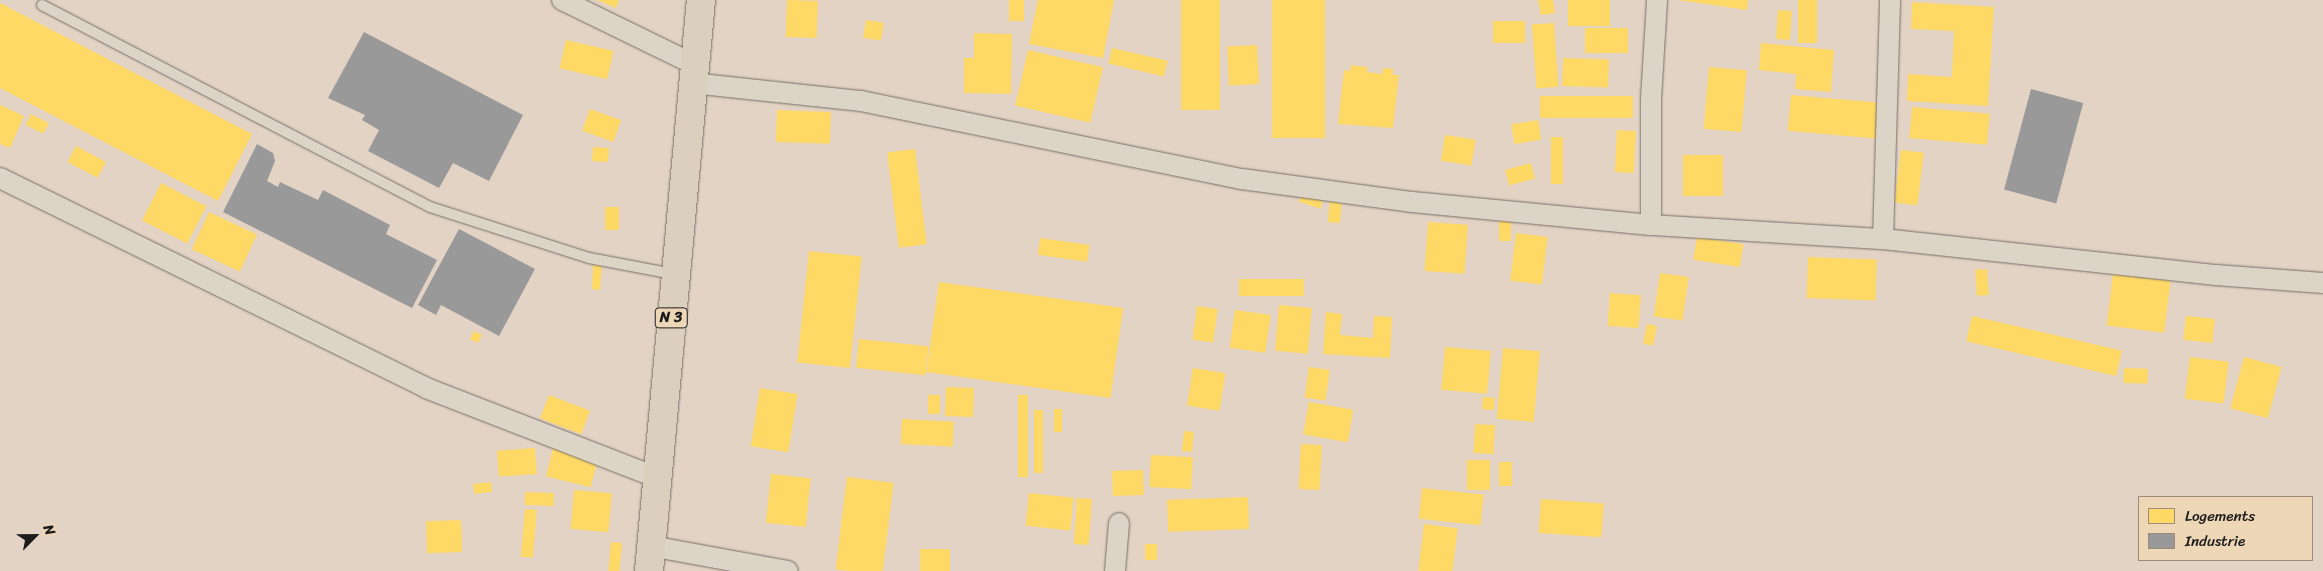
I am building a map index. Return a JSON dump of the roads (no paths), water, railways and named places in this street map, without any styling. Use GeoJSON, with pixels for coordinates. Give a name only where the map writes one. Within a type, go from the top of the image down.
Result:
{"type":"FeatureCollection","features":[{"type":"Feature","properties":{"kind":"highway","name":"N 3"},"geometry":{"type":"LineString","coordinates":[[649,558],[692,74],[701,0]]}},
{"type":"Feature","properties":{"kind":"street"},"geometry":{"type":"LineString","coordinates":[[562,0],[692,74],[861,101],[1242,179],[1412,202],[1651,225],[1883,239],[2216,275],[2323,283]]}},
{"type":"Feature","properties":{"kind":"street"},"geometry":{"type":"LineString","coordinates":[[1651,225],[1651,99],[1657,0]]}},
{"type":"Feature","properties":{"kind":"street"},"geometry":{"type":"LineString","coordinates":[[1883,239],[1890,0]]}},
{"type":"Feature","properties":{"kind":"street"},"geometry":{"type":"LineString","coordinates":[[0,178],[426,388],[656,476]]}},
{"type":"Feature","properties":{"kind":"street"},"geometry":{"type":"LineString","coordinates":[[1115,571],[1119,523]]}},
{"type":"Feature","properties":{"kind":"street"},"geometry":{"type":"LineString","coordinates":[[649,558],[788,571]]}},
{"type":"Feature","properties":{"kind":"lane"},"geometry":{"type":"LineString","coordinates":[[42,5],[430,207],[589,258],[674,274]]}}]}
